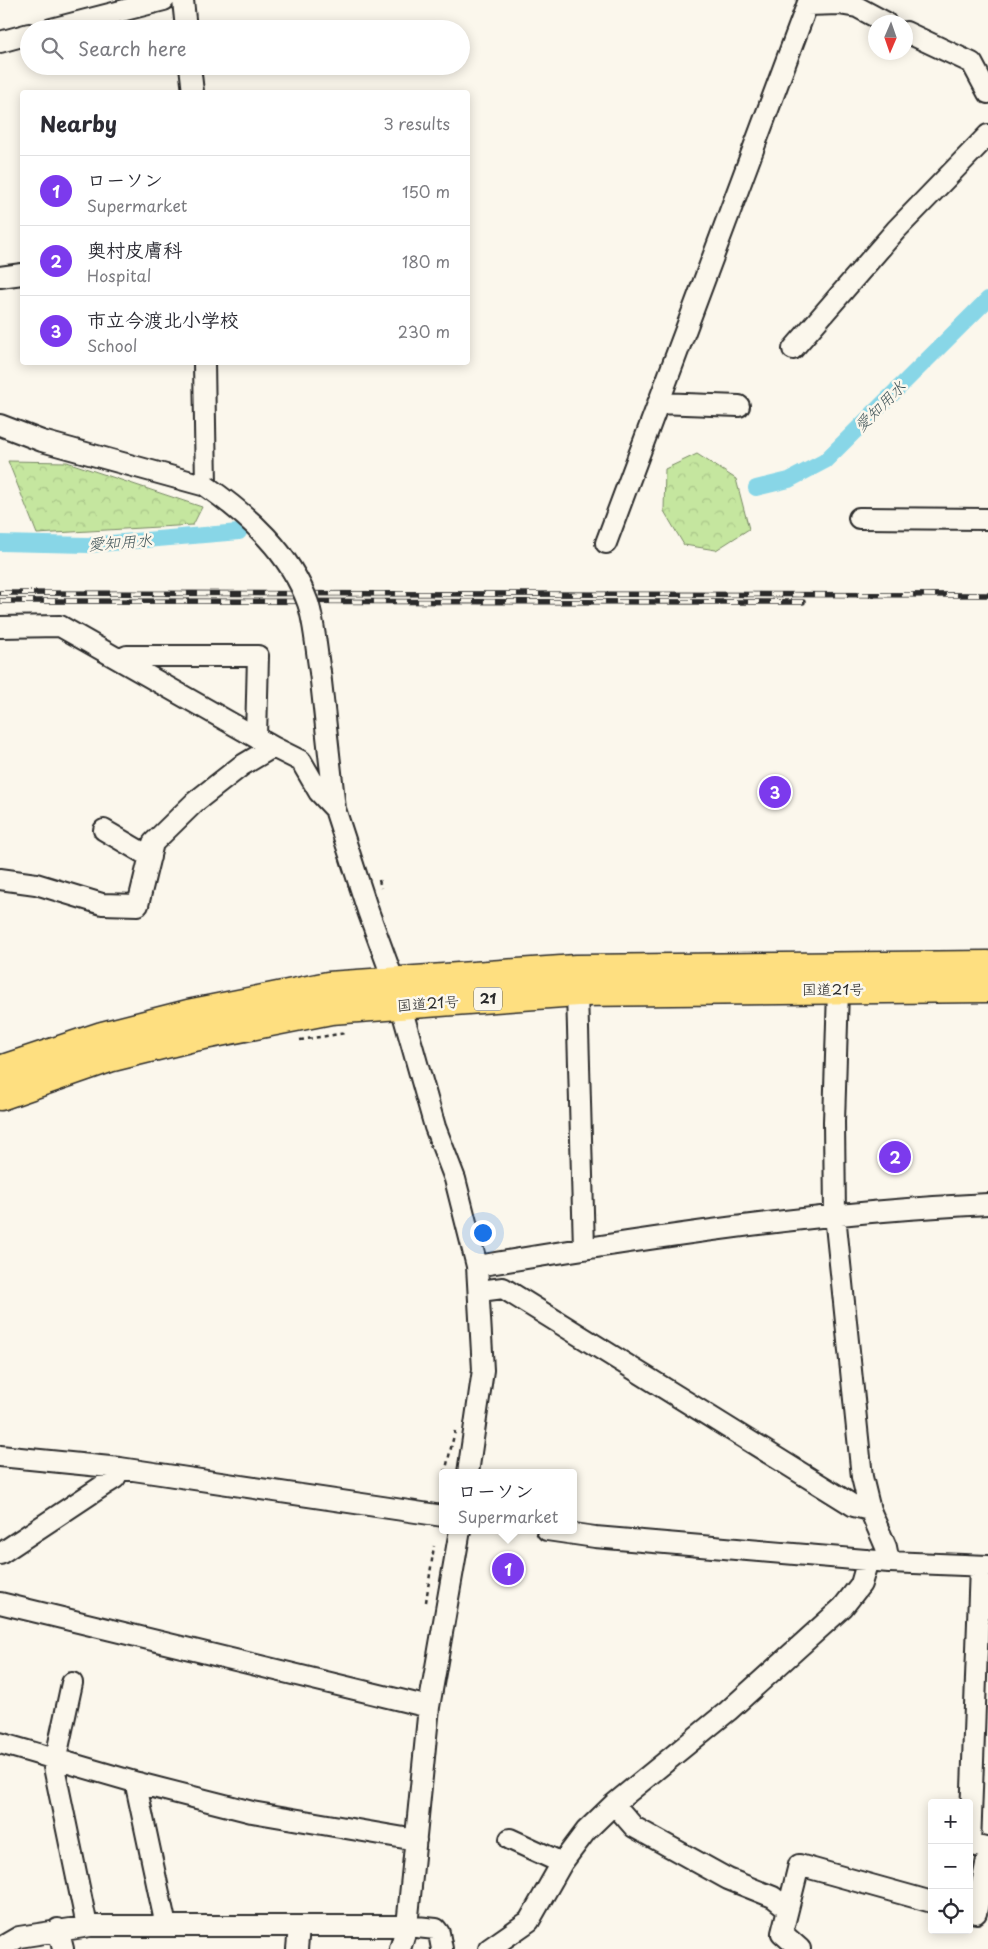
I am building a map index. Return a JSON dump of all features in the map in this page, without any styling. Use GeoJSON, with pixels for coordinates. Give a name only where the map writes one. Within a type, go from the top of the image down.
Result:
{"type":"FeatureCollection","features":[{"type":"Feature","properties":{"kind":"highway","name":"国道21号"},"geometry":{"type":"LineString","coordinates":[[0,1096],[109,1058],[194,1037],[331,1010],[397,994],[576,969],[988,966]]}},
{"type":"Feature","properties":{"kind":"highway","name":"国道21号"},"geometry":{"type":"LineString","coordinates":[[0,1070],[102,1036],[188,1014],[328,986],[397,994],[988,988]]}},
{"type":"Feature","properties":{"kind":"street"},"geometry":{"type":"LineString","coordinates":[[86,20],[164,0]]}},
{"type":"Feature","properties":{"kind":"street"},"geometry":{"type":"LineString","coordinates":[[183,0],[185,20]]}},
{"type":"Feature","properties":{"kind":"street"},"geometry":{"type":"LineString","coordinates":[[606,543],[808,2],[857,7],[872,15]]}},
{"type":"Feature","properties":{"kind":"street"},"geometry":{"type":"LineString","coordinates":[[913,35],[972,63],[988,93]]}},
{"type":"Feature","properties":{"kind":"street"},"geometry":{"type":"LineString","coordinates":[[0,42],[20,36]]}},
{"type":"Feature","properties":{"kind":"street"},"geometry":{"type":"LineString","coordinates":[[191,75],[193,90]]}},
{"type":"Feature","properties":{"kind":"street"},"geometry":{"type":"LineString","coordinates":[[793,349],[896,230],[988,136]]}},
{"type":"Feature","properties":{"kind":"street"},"geometry":{"type":"LineString","coordinates":[[0,276],[20,274]]}},
{"type":"Feature","properties":{"kind":"street"},"geometry":{"type":"LineString","coordinates":[[204,365],[206,486]]}},
{"type":"Feature","properties":{"kind":"street"},"geometry":{"type":"LineString","coordinates":[[658,403],[739,406]]}},
{"type":"Feature","properties":{"kind":"street"},"geometry":{"type":"LineString","coordinates":[[0,425],[42,441],[206,486],[252,520],[292,570],[308,604],[320,672],[335,809],[397,994],[435,1127],[454,1179],[476,1266],[480,1291],[483,1370],[469,1469]]}},
{"type":"Feature","properties":{"kind":"street"},"geometry":{"type":"LineString","coordinates":[[860,518],[988,519]]}},
{"type":"Feature","properties":{"kind":"street"},"geometry":{"type":"LineString","coordinates":[[0,627],[60,626],[301,761],[319,792],[335,809]]}},
{"type":"Feature","properties":{"kind":"street"},"geometry":{"type":"LineString","coordinates":[[0,879],[36,884],[102,904],[138,905],[153,843],[195,802],[241,766],[265,742],[258,656],[127,656],[120,660]]}},
{"type":"Feature","properties":{"kind":"street"},"geometry":{"type":"LineString","coordinates":[[104,830],[150,857]]}},
{"type":"Feature","properties":{"kind":"street"},"geometry":{"type":"LineString","coordinates":[[838,990],[834,1122],[835,1215],[862,1477],[870,1510],[886,1547],[889,1562]]}},
{"type":"Feature","properties":{"kind":"street"},"geometry":{"type":"LineString","coordinates":[[578,992],[584,1248]]}},
{"type":"Feature","properties":{"kind":"street"},"geometry":{"type":"LineString","coordinates":[[476,1266],[654,1237],[835,1215],[988,1204]]}},
{"type":"Feature","properties":{"kind":"street"},"geometry":{"type":"LineString","coordinates":[[480,1291],[503,1288],[854,1506],[870,1510]]}},
{"type":"Feature","properties":{"kind":"street"},"geometry":{"type":"LineString","coordinates":[[0,1456],[120,1468],[439,1515]]}},
{"type":"Feature","properties":{"kind":"street"},"geometry":{"type":"LineString","coordinates":[[0,1554],[115,1478],[120,1468]]}},
{"type":"Feature","properties":{"kind":"street"},"geometry":{"type":"LineString","coordinates":[[400,1949],[406,1926],[429,1707],[459,1534]]}},
{"type":"Feature","properties":{"kind":"street"},"geometry":{"type":"LineString","coordinates":[[575,1534],[889,1562],[984,1566],[970,1845],[988,1848]]}},
{"type":"Feature","properties":{"kind":"street"},"geometry":{"type":"LineString","coordinates":[[489,1949],[530,1921],[562,1863],[586,1831],[614,1804],[728,1711],[843,1607],[861,1584],[868,1560]]}},
{"type":"Feature","properties":{"kind":"street"},"geometry":{"type":"LineString","coordinates":[[0,1603],[429,1707]]}},
{"type":"Feature","properties":{"kind":"street"},"geometry":{"type":"LineString","coordinates":[[72,1683],[54,1767],[87,1926]]}},
{"type":"Feature","properties":{"kind":"street"},"geometry":{"type":"LineString","coordinates":[[0,1743],[138,1783],[252,1812],[416,1840]]}},
{"type":"Feature","properties":{"kind":"street"},"geometry":{"type":"LineString","coordinates":[[138,1783],[136,1790],[166,1926]]}},
{"type":"Feature","properties":{"kind":"street"},"geometry":{"type":"LineString","coordinates":[[614,1804],[634,1827],[728,1879],[773,1897],[788,1909]]}},
{"type":"Feature","properties":{"kind":"street"},"geometry":{"type":"LineString","coordinates":[[510,1839],[562,1863]]}},
{"type":"Feature","properties":{"kind":"street"},"geometry":{"type":"LineString","coordinates":[[973,1912],[976,1913],[988,1855]]}},
{"type":"Feature","properties":{"kind":"street"},"geometry":{"type":"LineString","coordinates":[[800,1949],[782,1934],[798,1865],[928,1901]]}},
{"type":"Feature","properties":{"kind":"street"},"geometry":{"type":"LineString","coordinates":[[0,1948],[19,1937],[58,1929],[87,1926],[406,1926],[436,1929],[439,1933],[442,1949]]}},
{"type":"Feature","properties":{"kind":"street"},"geometry":{"type":"LineString","coordinates":[[298,1949],[299,1927]]}},
{"type":"Feature","properties":{"kind":"street"},"geometry":{"type":"LineString","coordinates":[[58,1929],[63,1949]]}},
{"type":"Feature","properties":{"kind":"path"},"geometry":{"type":"LineString","coordinates":[[300,1040],[346,1033]]}},
{"type":"Feature","properties":{"kind":"path"},"geometry":{"type":"LineString","coordinates":[[447,1469],[455,1431]]}},
{"type":"Feature","properties":{"kind":"path"},"geometry":{"type":"LineString","coordinates":[[426,1602],[434,1546]]}},
{"type":"Feature","properties":{"kind":"green space"},"geometry":{"type":"Polygon","coordinates":[[[697,454],[736,479],[749,529],[716,550],[684,545],[664,511],[665,469],[697,454]]]}},
{"type":"Feature","properties":{"kind":"green space"},"geometry":{"type":"Polygon","coordinates":[[[8,461],[67,462],[202,507],[193,525],[37,534],[8,461]]]}},
{"type":"Feature","properties":{"kind":"waterway","name":"愛知用水"},"geometry":{"type":"LineString","coordinates":[[756,488],[789,480],[825,461],[988,299]]}},
{"type":"Feature","properties":{"kind":"waterway","name":"愛知用水"},"geometry":{"type":"LineString","coordinates":[[0,543],[88,545],[239,532]]}},
{"type":"Feature","properties":{"kind":"railway"},"geometry":{"type":"LineString","coordinates":[[0,593],[988,595]]}},
{"type":"Feature","properties":{"kind":"railway"},"geometry":{"type":"LineString","coordinates":[[0,601],[803,602]]}},
{"type":"Feature","properties":{"kind":"place","name":"市立今渡北小学校"},"geometry":{"type":"Point","coordinates":[775,792]}},
{"type":"Feature","properties":{"kind":"place","name":"奥村皮膚科"},"geometry":{"type":"Point","coordinates":[895,1157]}},
{"type":"Feature","properties":{"kind":"place","name":"ローソン"},"geometry":{"type":"Point","coordinates":[508,1569]}}]}
